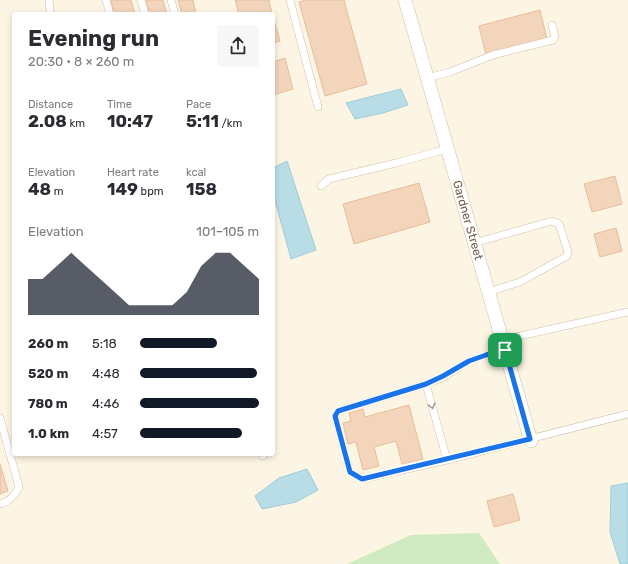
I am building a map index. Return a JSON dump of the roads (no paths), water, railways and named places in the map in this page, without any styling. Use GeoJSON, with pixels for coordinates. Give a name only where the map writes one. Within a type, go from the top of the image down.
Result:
{"type":"FeatureCollection","features":[{"type":"Feature","properties":{"kind":"street","name":"Gardner Street"},"geometry":{"type":"LineString","coordinates":[[405,0],[531,440]]}},
{"type":"Feature","properties":{"kind":"lane"},"geometry":{"type":"LineString","coordinates":[[49,0],[50,10]]}},
{"type":"Feature","properties":{"kind":"lane"},"geometry":{"type":"LineString","coordinates":[[106,0],[109,12]]}},
{"type":"Feature","properties":{"kind":"lane"},"geometry":{"type":"LineString","coordinates":[[141,0],[144,12]]}},
{"type":"Feature","properties":{"kind":"lane"},"geometry":{"type":"LineString","coordinates":[[171,0],[174,12]]}},
{"type":"Feature","properties":{"kind":"lane"},"geometry":{"type":"LineString","coordinates":[[290,0],[318,107]]}},
{"type":"Feature","properties":{"kind":"lane"},"geometry":{"type":"LineString","coordinates":[[427,78],[450,72],[493,55],[553,40],[555,36],[552,25]]}},
{"type":"Feature","properties":{"kind":"lane"},"geometry":{"type":"LineString","coordinates":[[321,186],[329,179],[448,149]]}},
{"type":"Feature","properties":{"kind":"lane"},"geometry":{"type":"LineString","coordinates":[[474,243],[552,222],[559,224],[568,252],[567,256],[520,282],[488,292]]}},
{"type":"Feature","properties":{"kind":"lane"},"geometry":{"type":"LineString","coordinates":[[628,312],[503,345],[486,355],[469,361],[426,384],[338,411],[335,416],[350,472],[362,479],[531,440],[628,414]]}},
{"type":"Feature","properties":{"kind":"lane"},"geometry":{"type":"LineString","coordinates":[[426,384],[447,460]]}},
{"type":"Feature","properties":{"kind":"lane"},"geometry":{"type":"LineString","coordinates":[[0,418],[19,487],[15,496],[0,504]]}},
{"type":"Feature","properties":{"kind":"water"},"geometry":{"type":"Polygon","coordinates":[[[401,89],[408,105],[383,113],[355,119],[346,103],[401,89]]]}},
{"type":"Feature","properties":{"kind":"water"},"geometry":{"type":"Polygon","coordinates":[[[287,161],[316,250],[291,259],[275,200],[275,167],[287,161]]]}},
{"type":"Feature","properties":{"kind":"water"},"geometry":{"type":"Polygon","coordinates":[[[307,469],[318,490],[296,502],[262,509],[255,496],[279,478],[307,469]]]}},
{"type":"Feature","properties":{"kind":"water"},"geometry":{"type":"Polygon","coordinates":[[[628,483],[628,564],[620,564],[610,532],[611,486],[628,483]]]}}]}
